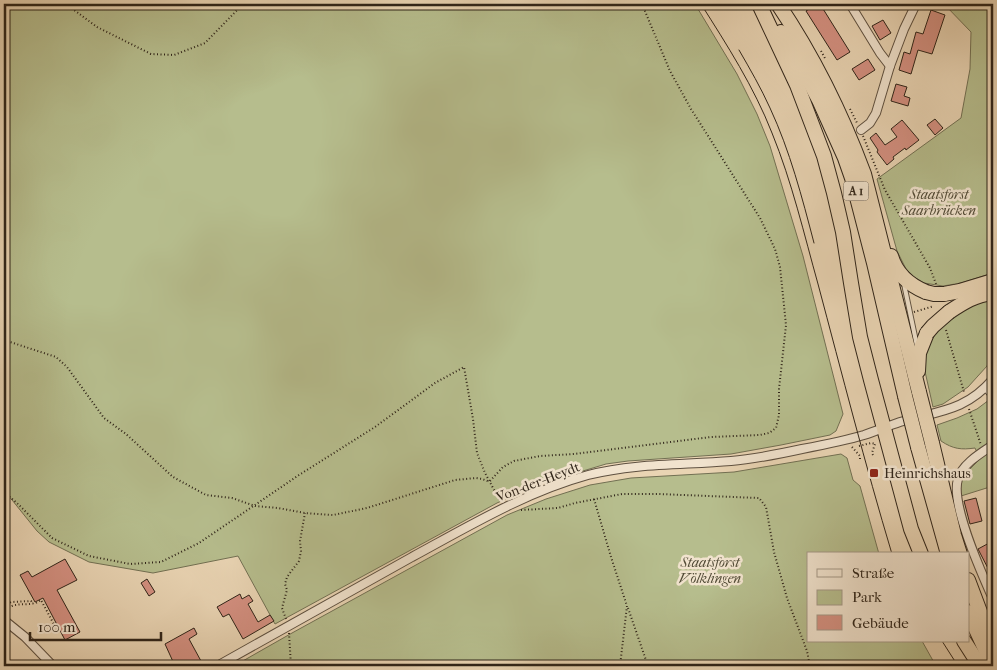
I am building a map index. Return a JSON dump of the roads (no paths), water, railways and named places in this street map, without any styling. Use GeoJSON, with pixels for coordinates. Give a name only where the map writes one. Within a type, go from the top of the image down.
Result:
{"type":"FeatureCollection","features":[{"type":"Feature","properties":{"kind":"highway","name":"A 1"},"geometry":{"type":"LineString","coordinates":[[761,4],[788,42],[809,79],[852,178],[878,282],[912,394],[932,444],[959,552]]}},
{"type":"Feature","properties":{"kind":"highway"},"geometry":{"type":"LineString","coordinates":[[761,4],[797,85],[824,156],[843,232],[860,337],[911,529],[920,552]]}},
{"type":"Feature","properties":{"kind":"highway","name":"A 1"},"geometry":{"type":"LineString","coordinates":[[778,4],[811,58],[862,168],[874,212],[912,394],[918,447],[947,552]]}},
{"type":"Feature","properties":{"kind":"highway"},"geometry":{"type":"LineString","coordinates":[[874,212],[887,240],[893,261],[901,274],[916,288],[959,305],[981,295],[993,293]]}},
{"type":"Feature","properties":{"kind":"highway"},"geometry":{"type":"LineString","coordinates":[[939,298],[993,281]]}},
{"type":"Feature","properties":{"kind":"highway"},"geometry":{"type":"LineString","coordinates":[[912,394],[919,353],[927,333],[933,326],[939,298]]}},
{"type":"Feature","properties":{"kind":"highway"},"geometry":{"type":"LineString","coordinates":[[970,585],[993,641]]}},
{"type":"Feature","properties":{"kind":"highway"},"geometry":{"type":"LineString","coordinates":[[970,616],[993,666]]}},
{"type":"Feature","properties":{"kind":"highway"},"geometry":{"type":"LineString","coordinates":[[965,642],[980,666]]}},
{"type":"Feature","properties":{"kind":"street"},"geometry":{"type":"LineString","coordinates":[[850,4],[890,66]]}},
{"type":"Feature","properties":{"kind":"street"},"geometry":{"type":"LineString","coordinates":[[861,130],[870,123],[876,113],[890,66],[916,4]]}},
{"type":"Feature","properties":{"kind":"street","name":"Von-der-Heydt"},"geometry":{"type":"LineString","coordinates":[[217,666],[503,508],[564,482],[609,470],[656,465],[732,461],[843,440],[952,409],[980,393],[993,379]]}},
{"type":"Feature","properties":{"kind":"street"},"geometry":{"type":"LineString","coordinates":[[986,387],[993,395]]}},
{"type":"Feature","properties":{"kind":"street"},"geometry":{"type":"LineString","coordinates":[[993,445],[973,459],[960,473],[956,488],[965,529],[993,599]]}},
{"type":"Feature","properties":{"kind":"street"},"geometry":{"type":"LineString","coordinates":[[4,620],[25,637],[53,666]]}},
{"type":"Feature","properties":{"kind":"lane"},"geometry":{"type":"LineString","coordinates":[[901,274],[919,353]]}},
{"type":"Feature","properties":{"kind":"tram line"},"geometry":{"type":"LineString","coordinates":[[701,4],[757,99],[786,170],[891,552]]}},
{"type":"Feature","properties":{"kind":"tram line"},"geometry":{"type":"LineString","coordinates":[[739,50],[767,101],[784,141],[814,243]]}},
{"type":"Feature","properties":{"kind":"tram line"},"geometry":{"type":"LineString","coordinates":[[943,642],[958,666]]}},
{"type":"Feature","properties":{"kind":"place","name":"Heinrichshaus"},"geometry":{"type":"Point","coordinates":[874,473]}},
{"type":"Feature","properties":{"kind":"park label","name":"Staatsforst Saarbrücken"},"geometry":{"type":"Point","coordinates":[939,202]}},
{"type":"Feature","properties":{"kind":"park label","name":"Staatsforst Völklingen"},"geometry":{"type":"Point","coordinates":[710,570]}}]}
